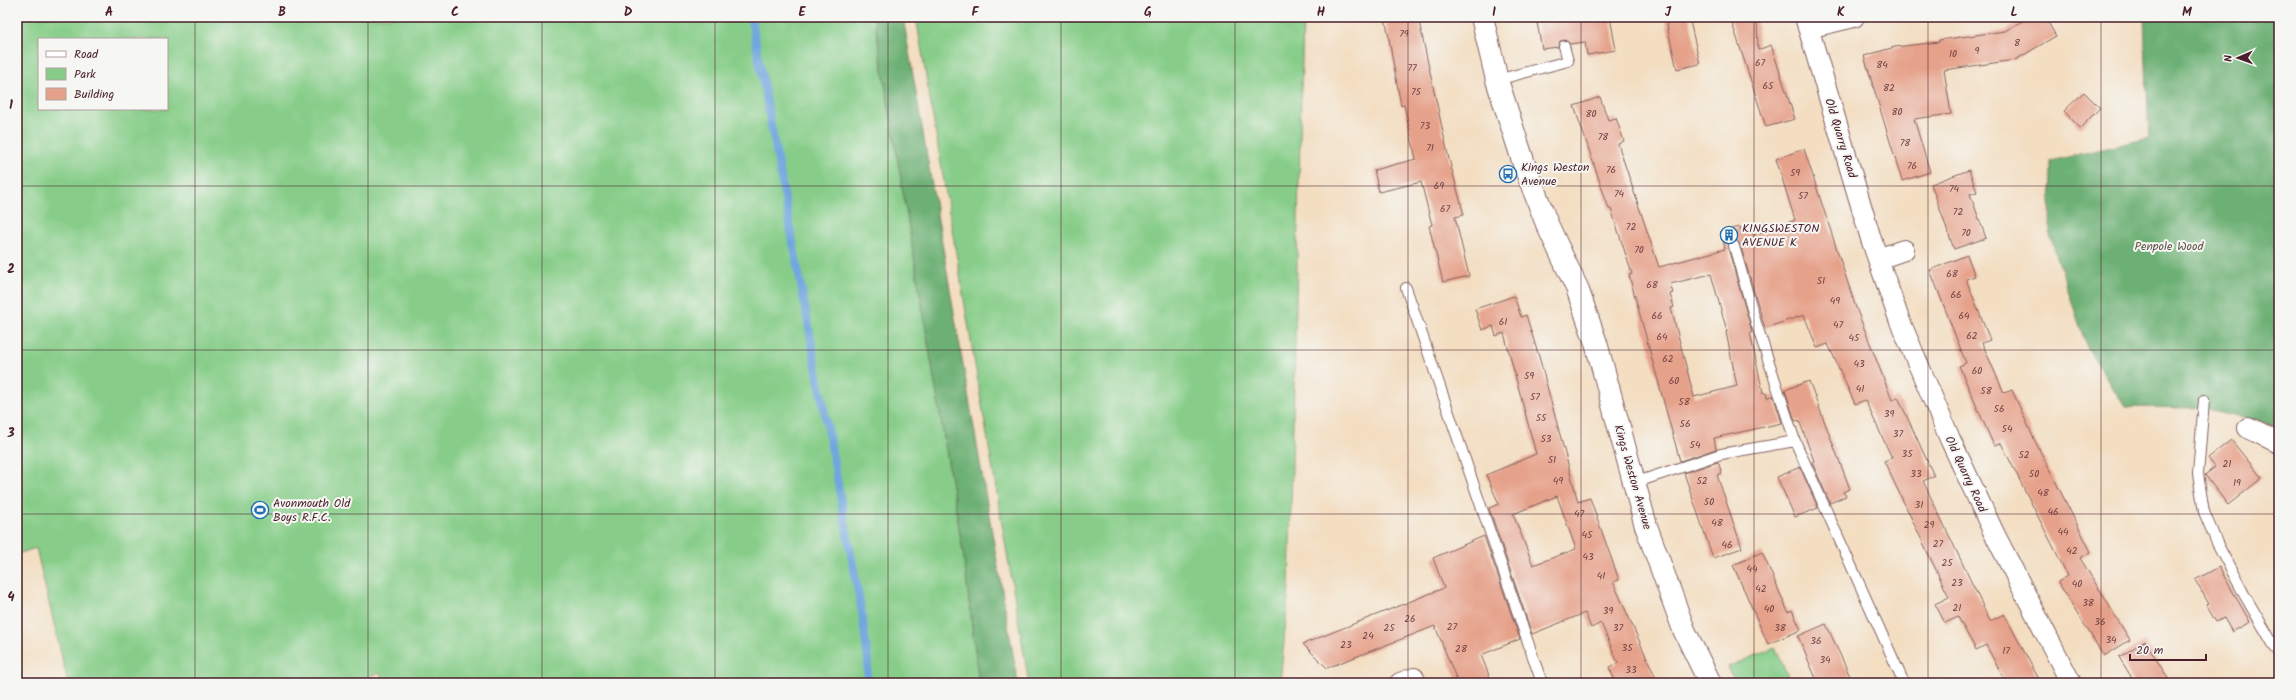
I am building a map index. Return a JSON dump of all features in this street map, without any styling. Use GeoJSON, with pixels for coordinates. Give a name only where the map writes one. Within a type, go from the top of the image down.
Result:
{"type":"FeatureCollection","features":[{"type":"Feature","properties":{"kind":"street","name":"Kings Weston Avenue"},"geometry":{"type":"LineString","coordinates":[[1482,17],[1497,80],[1525,167],[1547,224],[1577,288],[1596,343],[1646,526],[1684,630],[1710,683]]}},
{"type":"Feature","properties":{"kind":"street"},"geometry":{"type":"LineString","coordinates":[[1807,22],[1854,17]]}},
{"type":"Feature","properties":{"kind":"street","name":"Old Quarry Road"},"geometry":{"type":"LineString","coordinates":[[1807,22],[1878,259],[1899,319],[1950,439],[1994,533],[2071,683]]}},
{"type":"Feature","properties":{"kind":"street"},"geometry":{"type":"LineString","coordinates":[[1878,259],[1904,250]]}},
{"type":"Feature","properties":{"kind":"street"},"geometry":{"type":"LineString","coordinates":[[2248,428],[2279,443]]}},
{"type":"Feature","properties":{"kind":"lane"},"geometry":{"type":"LineString","coordinates":[[1497,80],[1568,61],[1564,46]]}},
{"type":"Feature","properties":{"kind":"lane"},"geometry":{"type":"LineString","coordinates":[[1734,246],[1756,323],[1795,441],[1904,683]]}},
{"type":"Feature","properties":{"kind":"lane"},"geometry":{"type":"LineString","coordinates":[[1406,288],[1542,683]]}},
{"type":"Feature","properties":{"kind":"lane"},"geometry":{"type":"LineString","coordinates":[[2204,400],[2198,474],[2204,512],[2238,583],[2276,649]]}},
{"type":"Feature","properties":{"kind":"lane"},"geometry":{"type":"LineString","coordinates":[[1634,483],[1721,454],[1795,441]]}},
{"type":"Feature","properties":{"kind":"green space"},"geometry":{"type":"Polygon","coordinates":[[[17,17],[874,17],[963,552],[979,683],[383,683],[380,673],[340,683],[68,683],[36,548],[17,554],[17,17]]]}},
{"type":"Feature","properties":{"kind":"green space"},"geometry":{"type":"Polygon","coordinates":[[[874,17],[903,17],[1018,683],[979,683],[963,552],[874,17]]]}},
{"type":"Feature","properties":{"kind":"green space"},"geometry":{"type":"Polygon","coordinates":[[[916,17],[1303,17],[1289,587],[1280,683],[1029,683],[916,17]]]}},
{"type":"Feature","properties":{"kind":"green space","name":"Penpole Wood"},"geometry":{"type":"Polygon","coordinates":[[[2144,17],[2279,17],[2279,426],[2198,408],[2125,407],[2086,345],[2050,235],[2051,161],[2149,138],[2144,17]]]}},
{"type":"Feature","properties":{"kind":"green space"},"geometry":{"type":"Polygon","coordinates":[[[1775,647],[1791,683],[1736,683],[1728,667],[1775,647]]]}},
{"type":"Feature","properties":{"kind":"building"},"geometry":{"type":"Polygon","coordinates":[[[1385,17],[1418,17],[1448,155],[1464,215],[1455,217],[1469,276],[1443,282],[1429,226],[1432,225],[1421,182],[1379,192],[1374,170],[1416,159],[1404,105],[1401,106],[1385,17]]]}},
{"type":"Feature","properties":{"kind":"building"},"geometry":{"type":"Polygon","coordinates":[[[1536,17],[1610,17],[1616,50],[1587,55],[1585,42],[1570,44],[1565,40],[1560,41],[1558,47],[1542,49],[1536,17]]]}},
{"type":"Feature","properties":{"kind":"building"},"geometry":{"type":"Polygon","coordinates":[[[1665,17],[1689,17],[1700,64],[1677,69],[1665,17]]]}},
{"type":"Feature","properties":{"kind":"building"},"geometry":{"type":"Polygon","coordinates":[[[1730,17],[1757,17],[1758,50],[1771,45],[1795,119],[1766,127],[1730,17]]]}},
{"type":"Feature","properties":{"kind":"building"},"geometry":{"type":"Polygon","coordinates":[[[2029,17],[2045,17],[2056,36],[2015,60],[1944,70],[1951,114],[1914,119],[1930,172],[1902,181],[1864,56],[1895,47],[1939,42],[1939,40],[2005,31],[2029,17]]]}},
{"type":"Feature","properties":{"kind":"building"},"geometry":{"type":"Polygon","coordinates":[[[2084,92],[2100,108],[2080,128],[2064,111],[2084,92]]]}},
{"type":"Feature","properties":{"kind":"building"},"geometry":{"type":"Polygon","coordinates":[[[1600,97],[1608,120],[1616,118],[1624,141],[1618,144],[1659,267],[1725,249],[1721,231],[1740,227],[1743,234],[1752,231],[1754,235],[1795,220],[1776,159],[1804,149],[1855,305],[1892,400],[1898,397],[1934,476],[1923,481],[1990,621],[2004,614],[2041,683],[2006,683],[1986,645],[1976,650],[1958,617],[1945,623],[1935,604],[1949,597],[1884,461],[1892,458],[1865,400],[1855,404],[1828,344],[1817,348],[1804,315],[1765,328],[1740,244],[1735,240],[1729,242],[1728,248],[1752,332],[1750,333],[1763,393],[1766,393],[1767,398],[1773,395],[1782,423],[1714,438],[1716,449],[1680,461],[1629,275],[1632,274],[1611,209],[1609,209],[1574,106],[1600,97]],[[1711,274],[1670,284],[1673,293],[1670,294],[1674,307],[1671,308],[1694,397],[1737,386],[1727,331],[1711,274]]]}},
{"type":"Feature","properties":{"kind":"building"},"geometry":{"type":"Polygon","coordinates":[[[1969,170],[1977,192],[1970,194],[1986,238],[1954,249],[1931,184],[1969,170]]]}},
{"type":"Feature","properties":{"kind":"building"},"geometry":{"type":"Polygon","coordinates":[[[1967,255],[1975,276],[1966,279],[1990,340],[1982,343],[2004,393],[2012,390],[2034,439],[2091,552],[2080,558],[2130,640],[2104,656],[2058,582],[2068,576],[2001,443],[1994,446],[1959,366],[1966,363],[1930,270],[1967,255]]]}},
{"type":"Feature","properties":{"kind":"building"},"geometry":{"type":"Polygon","coordinates":[[[1514,296],[1521,317],[1526,315],[1540,360],[1578,502],[1590,498],[1619,580],[1613,582],[1658,683],[1616,683],[1609,667],[1618,663],[1601,623],[1591,628],[1585,613],[1532,634],[1489,508],[1499,504],[1486,475],[1536,454],[1504,333],[1496,336],[1493,326],[1482,330],[1475,309],[1514,296]],[[1557,496],[1513,514],[1533,565],[1576,549],[1557,496]]]}},
{"type":"Feature","properties":{"kind":"building"},"geometry":{"type":"Polygon","coordinates":[[[1809,381],[1850,489],[1843,492],[1846,496],[1830,503],[1812,462],[1814,461],[1799,420],[1795,421],[1785,390],[1809,381]]]}},
{"type":"Feature","properties":{"kind":"building"},"geometry":{"type":"Polygon","coordinates":[[[2231,440],[2262,478],[2228,505],[2205,475],[2215,467],[2208,458],[2231,440]]]}},
{"type":"Feature","properties":{"kind":"building"},"geometry":{"type":"Polygon","coordinates":[[[1718,462],[1722,473],[1717,475],[1742,548],[1713,558],[1684,473],[1718,462]]]}},
{"type":"Feature","properties":{"kind":"building"},"geometry":{"type":"Polygon","coordinates":[[[1800,467],[1818,508],[1795,517],[1777,477],[1800,467]]]}},
{"type":"Feature","properties":{"kind":"building"},"geometry":{"type":"Polygon","coordinates":[[[1484,536],[1520,639],[1481,655],[1492,683],[1458,683],[1435,626],[1327,668],[1303,644],[1444,588],[1433,558],[1484,536]]]}},
{"type":"Feature","properties":{"kind":"building"},"geometry":{"type":"Polygon","coordinates":[[[1762,552],[1788,612],[1792,610],[1801,630],[1768,644],[1733,565],[1762,552]]]}},
{"type":"Feature","properties":{"kind":"building"},"geometry":{"type":"Polygon","coordinates":[[[2219,567],[2250,622],[2232,632],[2224,618],[2216,622],[2206,605],[2209,604],[2195,580],[2219,567]]]}},
{"type":"Feature","properties":{"kind":"building"},"geometry":{"type":"Polygon","coordinates":[[[1826,624],[1853,683],[1818,683],[1798,636],[1826,624]]]}},
{"type":"Feature","properties":{"kind":"building"},"geometry":{"type":"Polygon","coordinates":[[[2145,641],[2171,683],[2135,683],[2119,657],[2145,641]]]}},
{"type":"Feature","properties":{"kind":"waterway"},"geometry":{"type":"LineString","coordinates":[[751,17],[862,613],[868,660],[867,683]]}},
{"type":"Feature","properties":{"kind":"place","name":"Kings Weston Avenue"},"geometry":{"type":"Point","coordinates":[1508,174]}},
{"type":"Feature","properties":{"kind":"place","name":"KINGSWESTON AVENUE K"},"geometry":{"type":"Point","coordinates":[1729,235]}},
{"type":"Feature","properties":{"kind":"place","name":"Avonmouth Old Boys R.F.C."},"geometry":{"type":"Point","coordinates":[260,510]}}]}
